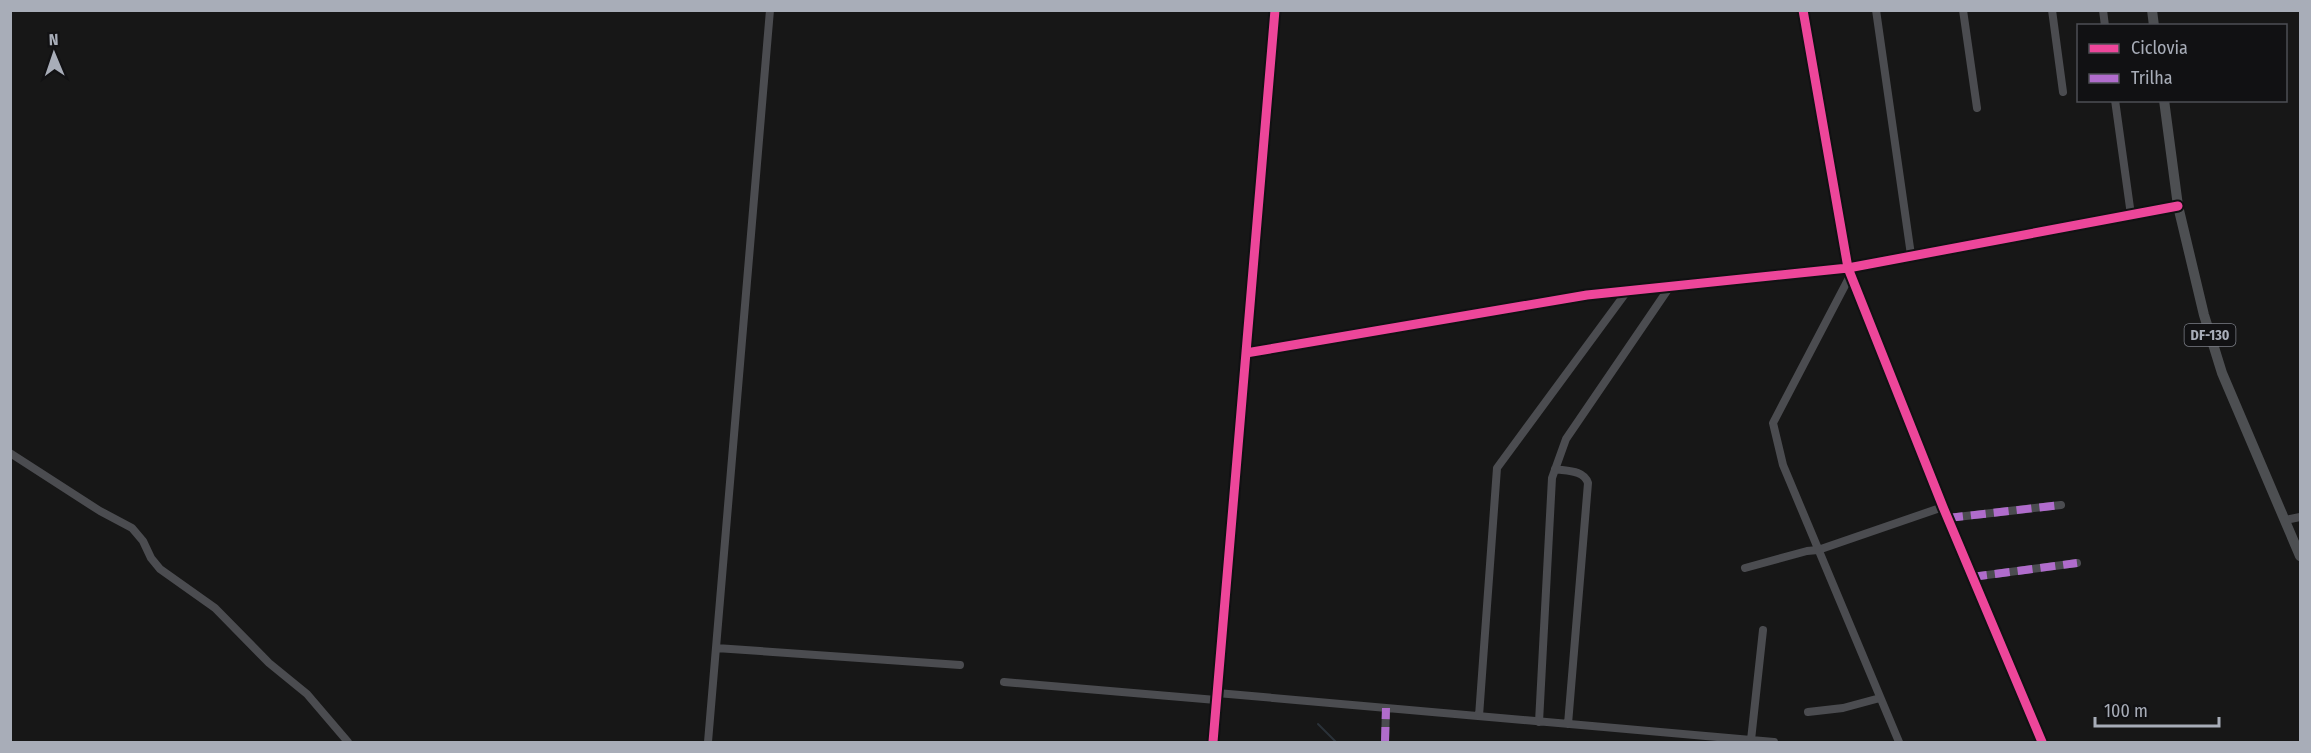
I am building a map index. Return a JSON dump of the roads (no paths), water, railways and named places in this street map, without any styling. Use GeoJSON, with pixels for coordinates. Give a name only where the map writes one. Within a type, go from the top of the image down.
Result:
{"type":"FeatureCollection","features":[{"type":"Feature","properties":{"kind":"main road","name":"DF-130"},"geometry":{"type":"LineString","coordinates":[[2164,102],[2178,206],[2199,294],[2222,373],[2301,556]]}},
{"type":"Feature","properties":{"kind":"street"},"geometry":{"type":"LineString","coordinates":[[708,742],[770,10]]}},
{"type":"Feature","properties":{"kind":"street"},"geometry":{"type":"LineString","coordinates":[[1214,742],[1275,10]]}},
{"type":"Feature","properties":{"kind":"street"},"geometry":{"type":"LineString","coordinates":[[1803,10],[1849,271],[1943,507],[2042,742]]}},
{"type":"Feature","properties":{"kind":"street"},"geometry":{"type":"LineString","coordinates":[[1876,10],[1911,255]]}},
{"type":"Feature","properties":{"kind":"street"},"geometry":{"type":"LineString","coordinates":[[1964,10],[1977,108]]}},
{"type":"Feature","properties":{"kind":"street"},"geometry":{"type":"LineString","coordinates":[[2052,10],[2063,92]]}},
{"type":"Feature","properties":{"kind":"street"},"geometry":{"type":"LineString","coordinates":[[2115,102],[2131,215]]}},
{"type":"Feature","properties":{"kind":"street"},"geometry":{"type":"LineString","coordinates":[[1246,353],[1587,295],[1671,285],[1849,271],[1911,255],[2178,206]]}},
{"type":"Feature","properties":{"kind":"street"},"geometry":{"type":"LineString","coordinates":[[1849,271],[1773,423],[1783,465],[1899,742]]}},
{"type":"Feature","properties":{"kind":"street"},"geometry":{"type":"LineString","coordinates":[[1539,722],[1552,478],[1566,439],[1671,285]]}},
{"type":"Feature","properties":{"kind":"street"},"geometry":{"type":"LineString","coordinates":[[1479,716],[1497,468],[1628,290]]}},
{"type":"Feature","properties":{"kind":"street"},"geometry":{"type":"LineString","coordinates":[[10,453],[100,511],[132,528],[160,569],[214,608],[269,663],[307,694],[348,742]]}},
{"type":"Feature","properties":{"kind":"street"},"geometry":{"type":"LineString","coordinates":[[1555,469],[1582,474],[1588,483],[1568,724]]}},
{"type":"Feature","properties":{"kind":"street"},"geometry":{"type":"LineString","coordinates":[[1948,518],[2061,505]]}},
{"type":"Feature","properties":{"kind":"street"},"geometry":{"type":"LineString","coordinates":[[1745,568],[1807,550],[1818,550],[1943,507]]}},
{"type":"Feature","properties":{"kind":"street"},"geometry":{"type":"LineString","coordinates":[[2285,520],[2301,517]]}},
{"type":"Feature","properties":{"kind":"street"},"geometry":{"type":"LineString","coordinates":[[1972,577],[2077,563]]}},
{"type":"Feature","properties":{"kind":"street"},"geometry":{"type":"LineString","coordinates":[[1751,741],[1763,630]]}},
{"type":"Feature","properties":{"kind":"street"},"geometry":{"type":"LineString","coordinates":[[716,648],[960,664]]}},
{"type":"Feature","properties":{"kind":"street"},"geometry":{"type":"LineString","coordinates":[[1004,682],[1386,708],[1568,724],[1689,739],[1774,742]]}},
{"type":"Feature","properties":{"kind":"street"},"geometry":{"type":"LineString","coordinates":[[1808,712],[1843,708],[1880,698]]}},
{"type":"Feature","properties":{"kind":"street"},"geometry":{"type":"LineString","coordinates":[[1385,742],[1386,708]]}},
{"type":"Feature","properties":{"kind":"waterway"},"geometry":{"type":"LineString","coordinates":[[1318,724],[1336,742]]}}]}
